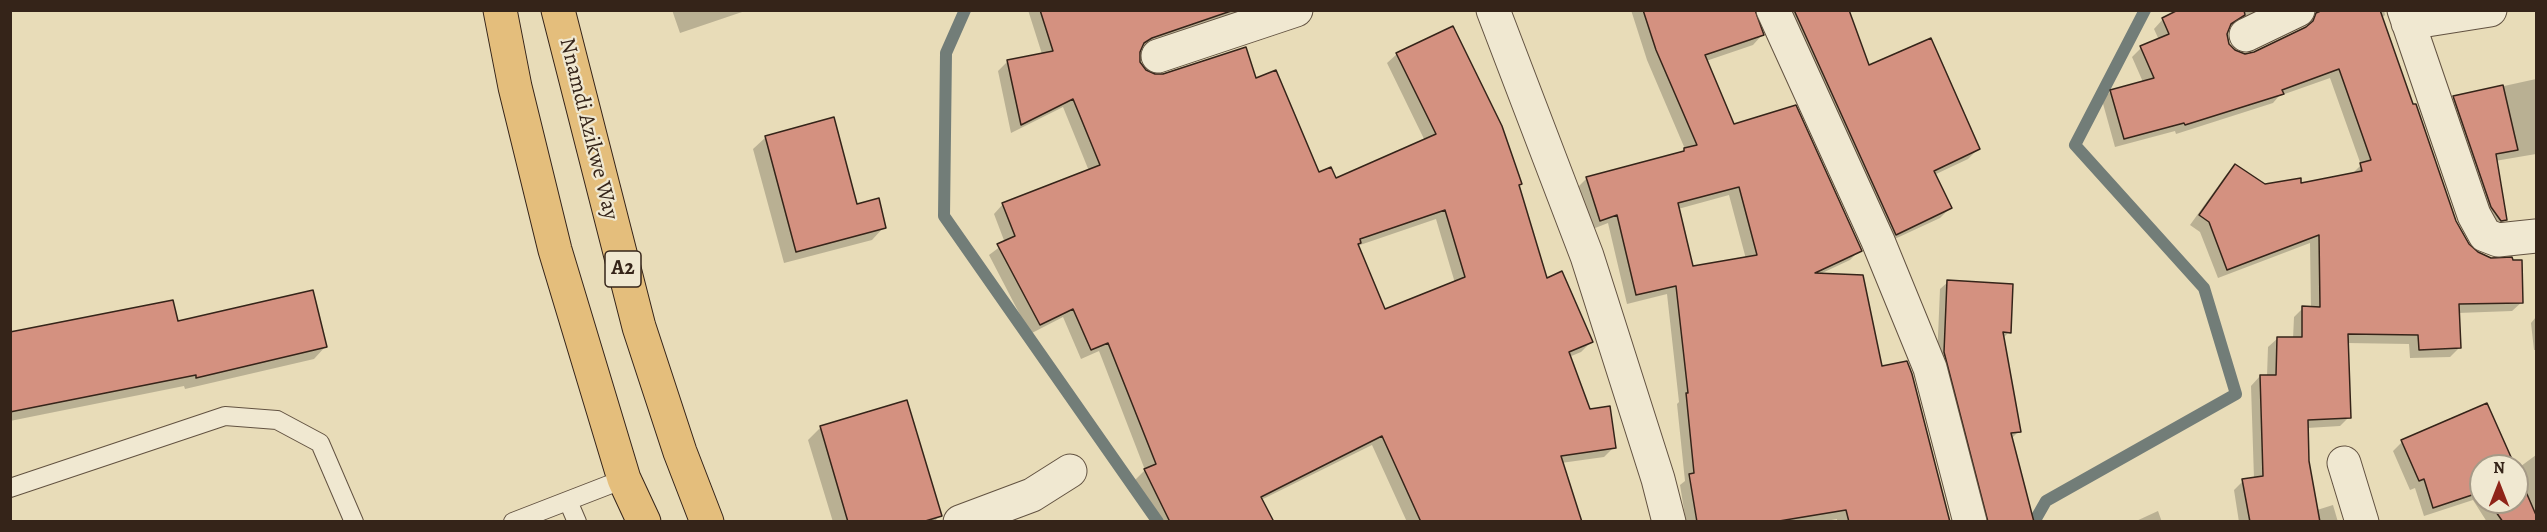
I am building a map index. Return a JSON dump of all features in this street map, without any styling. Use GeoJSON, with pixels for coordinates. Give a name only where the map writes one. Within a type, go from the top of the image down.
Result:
{"type":"FeatureCollection","features":[{"type":"Feature","properties":{"kind":"highway"},"geometry":{"type":"LineString","coordinates":[[500,10],[515,87],[555,250],[624,479],[644,522]]}},
{"type":"Feature","properties":{"kind":"highway","name":"Nnamdi Azikwe Way"},"geometry":{"type":"LineString","coordinates":[[558,10],[639,327],[680,452],[707,522]]}},
{"type":"Feature","properties":{"kind":"street"},"geometry":{"type":"LineString","coordinates":[[1158,56],[1296,10]]}},
{"type":"Feature","properties":{"kind":"street"},"geometry":{"type":"LineString","coordinates":[[1493,10],[1587,256],[1658,479],[1669,522]]}},
{"type":"Feature","properties":{"kind":"street"},"geometry":{"type":"LineString","coordinates":[[1773,10],[1878,241],[1930,368],[1970,522]]}},
{"type":"Feature","properties":{"kind":"street"},"geometry":{"type":"LineString","coordinates":[[2246,35],[2298,10]]}},
{"type":"Feature","properties":{"kind":"street"},"geometry":{"type":"LineString","coordinates":[[2490,10],[2406,17],[2474,215],[2485,235],[2498,240],[2536,236]]}},
{"type":"Feature","properties":{"kind":"street"},"geometry":{"type":"LineString","coordinates":[[2344,463],[2362,522]]}},
{"type":"Feature","properties":{"kind":"street"},"geometry":{"type":"LineString","coordinates":[[960,522],[1032,495],[1070,471]]}},
{"type":"Feature","properties":{"kind":"lane"},"geometry":{"type":"LineString","coordinates":[[10,488],[225,416],[277,420],[320,443],[354,522]]}},
{"type":"Feature","properties":{"kind":"lane"},"geometry":{"type":"LineString","coordinates":[[513,522],[624,479]]}},
{"type":"Feature","properties":{"kind":"lane"},"geometry":{"type":"LineString","coordinates":[[568,501],[577,522]]}},
{"type":"Feature","properties":{"kind":"building"},"geometry":{"type":"Polygon","coordinates":[[[1040,10],[1234,10],[1152,38],[1144,43],[1140,52],[1140,62],[1146,70],[1155,74],[1163,74],[1246,47],[1256,78],[1276,70],[1319,172],[1331,167],[1336,178],[1436,134],[1396,53],[1453,26],[1502,126],[1522,184],[1519,185],[1547,278],[1562,271],[1593,342],[1569,352],[1590,409],[1610,406],[1616,448],[1561,456],[1582,522],[1421,522],[1382,436],[1261,497],[1274,522],[1170,522],[1144,469],[1156,464],[1108,343],[1091,350],[1073,309],[1040,325],[997,244],[1015,236],[1002,203],[1100,165],[1073,99],[1021,125],[1007,60],[1053,51],[1040,10]],[[1445,210],[1360,239],[1361,243],[1358,244],[1385,309],[1465,277],[1445,210]]]}},
{"type":"Feature","properties":{"kind":"building"},"geometry":{"type":"Polygon","coordinates":[[[1643,10],[1755,10],[1764,35],[1705,55],[1734,124],[1796,105],[1862,251],[1815,273],[1863,275],[1882,366],[1907,361],[1912,374],[1950,522],[1849,522],[1846,510],[1773,522],[1697,522],[1689,474],[1694,473],[1676,286],[1636,295],[1617,215],[1600,221],[1586,177],[1684,151],[1684,148],[1697,145],[1656,50],[1643,10]],[[1739,187],[1678,203],[1693,266],[1757,255],[1739,187]]]}},
{"type":"Feature","properties":{"kind":"building"},"geometry":{"type":"Polygon","coordinates":[[[1794,10],[1849,10],[1869,65],[1931,38],[1980,149],[1934,171],[1952,208],[1896,235],[1794,10]]]}},
{"type":"Feature","properties":{"kind":"building"},"geometry":{"type":"Polygon","coordinates":[[[2178,10],[2244,10],[2245,15],[2231,24],[2227,34],[2229,44],[2235,50],[2245,54],[2254,52],[2306,27],[2313,21],[2316,13],[2323,10],[2380,10],[2413,104],[2416,104],[2456,221],[2469,244],[2478,252],[2491,258],[2512,257],[2513,260],[2522,260],[2523,303],[2459,304],[2461,348],[2419,350],[2418,335],[2348,334],[2351,418],[2308,420],[2309,461],[2320,522],[2250,522],[2242,479],[2263,476],[2260,375],[2276,375],[2277,337],[2302,337],[2302,306],[2320,307],[2319,235],[2227,270],[2209,222],[2199,215],[2235,164],[2265,184],[2301,178],[2301,183],[2362,171],[2360,163],[2371,160],[2339,69],[2282,90],[2284,94],[2185,125],[2184,123],[2124,139],[2110,90],[2154,78],[2140,46],[2169,34],[2162,18],[2178,10]]]}},
{"type":"Feature","properties":{"kind":"building"},"geometry":{"type":"Polygon","coordinates":[[[2503,85],[2518,150],[2496,154],[2507,220],[2501,221],[2491,207],[2453,96],[2503,85]]]}},
{"type":"Feature","properties":{"kind":"building"},"geometry":{"type":"Polygon","coordinates":[[[834,117],[857,204],[879,198],[886,228],[796,252],[765,136],[834,117]]]}},
{"type":"Feature","properties":{"kind":"building"},"geometry":{"type":"Polygon","coordinates":[[[1947,280],[2013,284],[2011,333],[2003,332],[2021,432],[2011,433],[2034,522],[1988,522],[1944,352],[1947,280]]]}},
{"type":"Feature","properties":{"kind":"building"},"geometry":{"type":"Polygon","coordinates":[[[313,290],[327,347],[196,378],[196,375],[10,412],[10,332],[173,300],[178,321],[313,290]]]}},
{"type":"Feature","properties":{"kind":"building"},"geometry":{"type":"Polygon","coordinates":[[[907,400],[942,516],[922,522],[848,522],[820,426],[907,400]]]}},
{"type":"Feature","properties":{"kind":"building"},"geometry":{"type":"Polygon","coordinates":[[[2487,403],[2510,454],[2469,454],[2469,496],[2433,508],[2424,479],[2419,481],[2401,440],[2487,403]]]}},
{"type":"Feature","properties":{"kind":"building"},"geometry":{"type":"Polygon","coordinates":[[[2529,499],[2536,515],[2536,522],[2503,522],[2497,514],[2529,514],[2529,499]]]}},
{"type":"Feature","properties":{"kind":"waterway"},"geometry":{"type":"LineString","coordinates":[[965,10],[946,53],[944,216],[1158,522]]}},
{"type":"Feature","properties":{"kind":"waterway"},"geometry":{"type":"LineString","coordinates":[[2034,522],[2046,501],[2236,394],[2204,288],[2075,145],[2145,10]]}}]}
